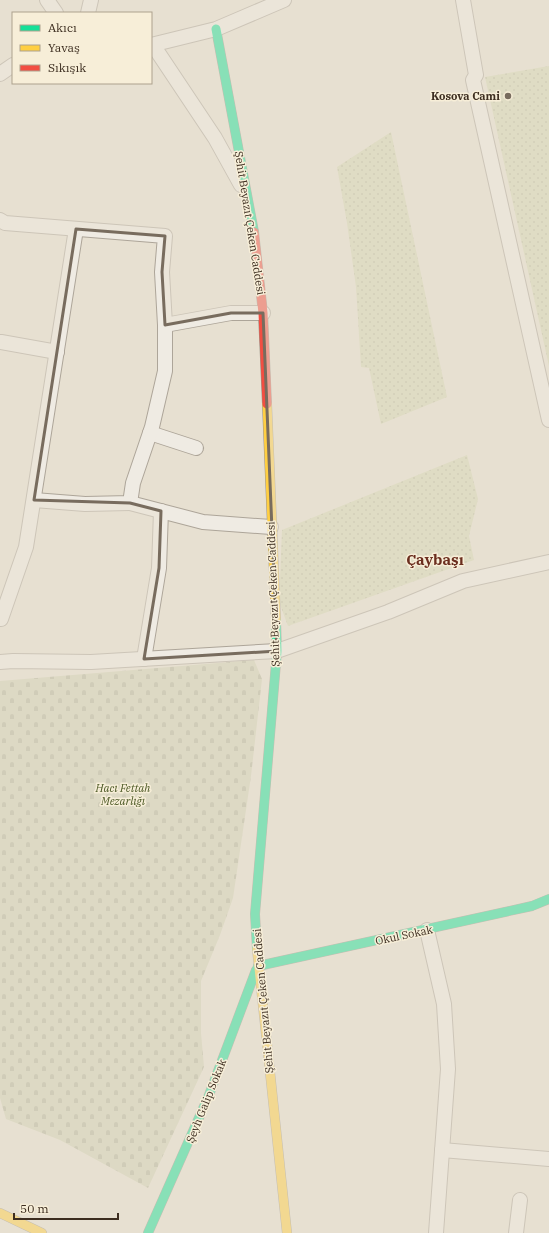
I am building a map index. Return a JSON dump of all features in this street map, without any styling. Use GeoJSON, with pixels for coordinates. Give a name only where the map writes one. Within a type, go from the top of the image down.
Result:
{"type":"FeatureCollection","features":[{"type":"Feature","properties":{"kind":"street"},"geometry":{"type":"LineString","coordinates":[[47,0],[55,12]]}},
{"type":"Feature","properties":{"kind":"street"},"geometry":{"type":"LineString","coordinates":[[88,12],[90,0]]}},
{"type":"Feature","properties":{"kind":"street"},"geometry":{"type":"LineString","coordinates":[[248,198],[215,138],[152,46],[216,29],[284,0]]}},
{"type":"Feature","properties":{"kind":"street"},"geometry":{"type":"LineString","coordinates":[[463,0],[476,75],[473,80],[549,420]]}},
{"type":"Feature","properties":{"kind":"street","name":"Şehit Beyazıt Çeken Caddesi"},"geometry":{"type":"LineString","coordinates":[[216,29],[256,244],[263,313],[277,651],[255,914],[258,966],[288,1233]]}},
{"type":"Feature","properties":{"kind":"street"},"geometry":{"type":"LineString","coordinates":[[0,74],[12,66]]}},
{"type":"Feature","properties":{"kind":"street"},"geometry":{"type":"LineString","coordinates":[[0,220],[5,223],[165,236],[162,272],[165,325],[165,370],[150,433],[133,483],[130,503]]}},
{"type":"Feature","properties":{"kind":"street"},"geometry":{"type":"LineString","coordinates":[[0,619],[26,547],[76,228]]}},
{"type":"Feature","properties":{"kind":"street"},"geometry":{"type":"LineString","coordinates":[[165,325],[231,313],[263,313]]}},
{"type":"Feature","properties":{"kind":"street"},"geometry":{"type":"LineString","coordinates":[[1,342],[57,352]]}},
{"type":"Feature","properties":{"kind":"street"},"geometry":{"type":"LineString","coordinates":[[150,433],[196,448]]}},
{"type":"Feature","properties":{"kind":"street"},"geometry":{"type":"LineString","coordinates":[[34,500],[85,504],[130,503],[203,522],[271,527]]}},
{"type":"Feature","properties":{"kind":"street"},"geometry":{"type":"LineString","coordinates":[[144,659],[159,568],[161,511]]}},
{"type":"Feature","properties":{"kind":"street"},"geometry":{"type":"LineString","coordinates":[[0,662],[91,662],[277,651],[388,612],[463,581],[549,562]]}},
{"type":"Feature","properties":{"kind":"street","name":"Okul Sokak"},"geometry":{"type":"LineString","coordinates":[[258,966],[532,906],[549,899]]}},
{"type":"Feature","properties":{"kind":"street"},"geometry":{"type":"LineString","coordinates":[[427,930],[444,1004],[448,1069],[436,1233]]}},
{"type":"Feature","properties":{"kind":"street","name":"Şeyh Galip Sokak"},"geometry":{"type":"LineString","coordinates":[[148,1233],[210,1095],[258,966]]}},
{"type":"Feature","properties":{"kind":"street"},"geometry":{"type":"LineString","coordinates":[[442,1150],[549,1159]]}},
{"type":"Feature","properties":{"kind":"street"},"geometry":{"type":"LineString","coordinates":[[516,1233],[520,1200]]}},
{"type":"Feature","properties":{"kind":"street"},"geometry":{"type":"LineString","coordinates":[[0,1213],[42,1233]]}},
{"type":"Feature","properties":{"kind":"highlighted area"},"geometry":{"type":"Polygon","coordinates":[[[76,229],[165,236],[162,272],[165,325],[231,313],[263,313],[277,651],[144,659],[159,568],[161,511],[130,503],[34,500],[76,229]]]}},
{"type":"Feature","properties":{"kind":"green space"},"geometry":{"type":"Polygon","coordinates":[[[549,66],[549,366],[485,77],[549,66]]]}},
{"type":"Feature","properties":{"kind":"green space"},"geometry":{"type":"Polygon","coordinates":[[[391,132],[447,397],[381,424],[369,368],[361,367],[356,287],[337,167],[391,132]]]}},
{"type":"Feature","properties":{"kind":"green space"},"geometry":{"type":"Polygon","coordinates":[[[467,455],[478,499],[469,536],[474,560],[288,626],[279,602],[282,530],[467,455]]]}},
{"type":"Feature","properties":{"kind":"green space","name":"Hacı Fettah Mezarlığı"},"geometry":{"type":"Polygon","coordinates":[[[254,660],[262,679],[251,776],[233,898],[201,981],[201,1033],[204,1067],[148,1188],[60,1140],[6,1119],[0,1098],[0,681],[254,660]]]}},
{"type":"Feature","properties":{"kind":"traffic: fast"},"geometry":{"type":"LineString","coordinates":[[216,29],[254,232]]}},
{"type":"Feature","properties":{"kind":"traffic: fast"},"geometry":{"type":"LineString","coordinates":[[257,949],[255,914],[277,651],[276,620]]}},
{"type":"Feature","properties":{"kind":"traffic: fast"},"geometry":{"type":"LineString","coordinates":[[258,966],[532,906],[549,899]]}},
{"type":"Feature","properties":{"kind":"traffic: fast"},"geometry":{"type":"LineString","coordinates":[[148,1233],[209,1095],[256,970]]}},
{"type":"Feature","properties":{"kind":"traffic: slow"},"geometry":{"type":"LineString","coordinates":[[267,404],[276,620]]}},
{"type":"Feature","properties":{"kind":"traffic: slow"},"geometry":{"type":"LineString","coordinates":[[257,949],[287,1233]]}},
{"type":"Feature","properties":{"kind":"traffic: slow"},"geometry":{"type":"LineString","coordinates":[[0,1213],[42,1233]]}},
{"type":"Feature","properties":{"kind":"traffic: jam"},"geometry":{"type":"LineString","coordinates":[[254,232],[263,313],[267,404]]}},
{"type":"Feature","properties":{"kind":"place","name":"Kosova Cami"},"geometry":{"type":"Point","coordinates":[508,96]}},
{"type":"Feature","properties":{"kind":"district","name":"Çaybaşı"},"geometry":{"type":"Point","coordinates":[435,559]}}]}
